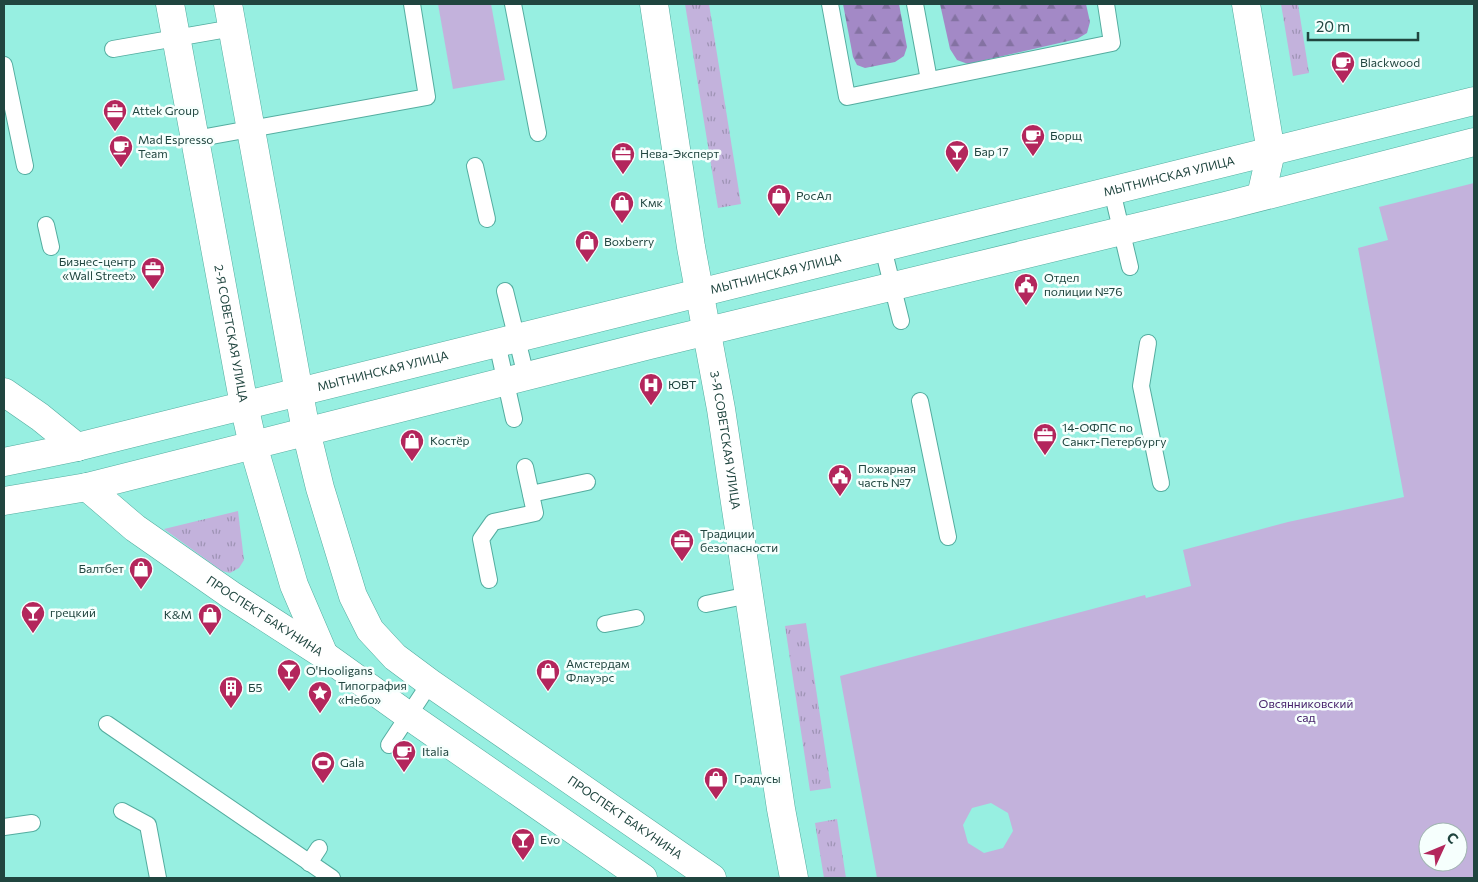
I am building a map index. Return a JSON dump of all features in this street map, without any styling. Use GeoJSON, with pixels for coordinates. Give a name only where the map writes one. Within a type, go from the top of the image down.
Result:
{"type":"FeatureCollection","features":[{"type":"Feature","properties":{"kind":"street","name":"2-Я СОВЕТСКАЯ УЛИЦА"},"geometry":{"type":"LineString","coordinates":[[170,4],[253,445],[294,585],[324,655]]}},
{"type":"Feature","properties":{"kind":"street","name":"3-Я СОВЕТСКАЯ УЛИЦА"},"geometry":{"type":"LineString","coordinates":[[654,4],[691,247],[721,409],[781,809],[794,878]]}},
{"type":"Feature","properties":{"kind":"street"},"geometry":{"type":"LineString","coordinates":[[1246,4],[1271,152],[1261,196]]}},
{"type":"Feature","properties":{"kind":"street"},"geometry":{"type":"LineString","coordinates":[[230,16],[306,432]]}},
{"type":"Feature","properties":{"kind":"street","name":"МЫТНИНСКАЯ УЛИЦА"},"geometry":{"type":"LineString","coordinates":[[4,462],[299,393],[1474,102]]}},
{"type":"Feature","properties":{"kind":"street"},"geometry":{"type":"LineString","coordinates":[[4,501],[77,488],[1474,142]]}},
{"type":"Feature","properties":{"kind":"street"},"geometry":{"type":"LineString","coordinates":[[4,392],[77,446],[77,488]]}},
{"type":"Feature","properties":{"kind":"street","name":"ПРОСПЕКТ БАКУНИНА"},"geometry":{"type":"LineString","coordinates":[[306,432],[320,488],[353,596],[370,630],[395,657],[430,683],[712,878]]}},
{"type":"Feature","properties":{"kind":"street","name":"ПРОСПЕКТ БАКУНИНА"},"geometry":{"type":"LineString","coordinates":[[77,488],[231,594],[324,655],[643,878]]}},
{"type":"Feature","properties":{"kind":"lane"},"geometry":{"type":"LineString","coordinates":[[195,139],[428,97],[412,4]]}},
{"type":"Feature","properties":{"kind":"lane"},"geometry":{"type":"LineString","coordinates":[[513,4],[538,132]]}},
{"type":"Feature","properties":{"kind":"lane"},"geometry":{"type":"LineString","coordinates":[[830,4],[847,98],[1112,43],[1106,4]]}},
{"type":"Feature","properties":{"kind":"lane"},"geometry":{"type":"LineString","coordinates":[[915,4],[929,80]]}},
{"type":"Feature","properties":{"kind":"lane"},"geometry":{"type":"LineString","coordinates":[[113,49],[176,38],[230,16]]}},
{"type":"Feature","properties":{"kind":"lane"},"geometry":{"type":"LineString","coordinates":[[7,66],[25,166]]}},
{"type":"Feature","properties":{"kind":"lane"},"geometry":{"type":"LineString","coordinates":[[475,166],[488,219]]}},
{"type":"Feature","properties":{"kind":"lane"},"geometry":{"type":"LineString","coordinates":[[1112,191],[1130,267]]}},
{"type":"Feature","properties":{"kind":"lane"},"geometry":{"type":"LineString","coordinates":[[46,225],[51,247]]}},
{"type":"Feature","properties":{"kind":"lane"},"geometry":{"type":"LineString","coordinates":[[883,248],[901,321]]}},
{"type":"Feature","properties":{"kind":"lane"},"geometry":{"type":"LineString","coordinates":[[505,291],[507,341],[516,379],[514,419]]}},
{"type":"Feature","properties":{"kind":"lane"},"geometry":{"type":"LineString","coordinates":[[1148,343],[1141,386],[1161,483]]}},
{"type":"Feature","properties":{"kind":"lane"},"geometry":{"type":"LineString","coordinates":[[920,401],[948,537]]}},
{"type":"Feature","properties":{"kind":"lane"},"geometry":{"type":"LineString","coordinates":[[489,580],[481,539],[493,522],[535,513],[525,467]]}},
{"type":"Feature","properties":{"kind":"lane"},"geometry":{"type":"LineString","coordinates":[[531,494],[587,482]]}},
{"type":"Feature","properties":{"kind":"lane"},"geometry":{"type":"LineString","coordinates":[[706,604],[749,595]]}},
{"type":"Feature","properties":{"kind":"lane"},"geometry":{"type":"LineString","coordinates":[[605,624],[636,618]]}},
{"type":"Feature","properties":{"kind":"lane"},"geometry":{"type":"LineString","coordinates":[[389,745],[430,683]]}},
{"type":"Feature","properties":{"kind":"lane"},"geometry":{"type":"LineString","coordinates":[[107,724],[332,878]]}},
{"type":"Feature","properties":{"kind":"lane"},"geometry":{"type":"LineString","coordinates":[[122,811],[148,825],[158,878]]}},
{"type":"Feature","properties":{"kind":"lane"},"geometry":{"type":"LineString","coordinates":[[4,827],[32,823]]}},
{"type":"Feature","properties":{"kind":"lane"},"geometry":{"type":"LineString","coordinates":[[309,863],[319,848]]}},
{"type":"Feature","properties":{"kind":"green space"},"geometry":{"type":"Polygon","coordinates":[[[438,4],[491,4],[505,80],[453,89],[438,4]]]}},
{"type":"Feature","properties":{"kind":"green space"},"geometry":{"type":"Polygon","coordinates":[[[685,4],[709,4],[741,204],[718,208],[685,4]]]}},
{"type":"Feature","properties":{"kind":"green space"},"geometry":{"type":"Polygon","coordinates":[[[843,4],[899,4],[907,47],[904,56],[895,62],[865,68],[857,65],[853,57],[843,4]]]}},
{"type":"Feature","properties":{"kind":"green space"},"geometry":{"type":"Polygon","coordinates":[[[940,4],[1086,4],[1090,22],[1087,33],[1077,39],[968,64],[957,60],[950,49],[940,4]]]}},
{"type":"Feature","properties":{"kind":"green space"},"geometry":{"type":"Polygon","coordinates":[[[1281,4],[1298,4],[1309,73],[1293,76],[1281,4]]]}},
{"type":"Feature","properties":{"kind":"green space","name":"Овсянниковский сад"},"geometry":{"type":"Polygon","coordinates":[[[1474,183],[1474,878],[877,878],[840,676],[1145,595],[1146,598],[1191,586],[1183,550],[1288,522],[1404,497],[1358,248],[1388,240],[1379,207],[1474,183]],[[991,803],[972,808],[963,825],[968,843],[984,853],[1003,848],[1013,831],[1008,813],[991,803]]]}},
{"type":"Feature","properties":{"kind":"green space"},"geometry":{"type":"Polygon","coordinates":[[[238,511],[244,560],[239,568],[230,573],[222,571],[164,529],[238,511]]]}},
{"type":"Feature","properties":{"kind":"green space"},"geometry":{"type":"Polygon","coordinates":[[[806,623],[831,788],[810,791],[785,626],[806,623]]]}},
{"type":"Feature","properties":{"kind":"green space"},"geometry":{"type":"Polygon","coordinates":[[[837,819],[846,878],[824,878],[815,823],[837,819]]]}},
{"type":"Feature","properties":{"kind":"place","name":"Blackwood"},"geometry":{"type":"Point","coordinates":[1343,84]}},
{"type":"Feature","properties":{"kind":"place","name":"Attek Group"},"geometry":{"type":"Point","coordinates":[115,132]}},
{"type":"Feature","properties":{"kind":"place","name":"Борщ"},"geometry":{"type":"Point","coordinates":[1033,157]}},
{"type":"Feature","properties":{"kind":"place","name":"Mad Espresso Team"},"geometry":{"type":"Point","coordinates":[121,168]}},
{"type":"Feature","properties":{"kind":"place","name":"Бар 17"},"geometry":{"type":"Point","coordinates":[957,173]}},
{"type":"Feature","properties":{"kind":"place","name":"Нева-Эксперт"},"geometry":{"type":"Point","coordinates":[623,175]}},
{"type":"Feature","properties":{"kind":"place","name":"РосАл"},"geometry":{"type":"Point","coordinates":[779,217]}},
{"type":"Feature","properties":{"kind":"place","name":"Кмк"},"geometry":{"type":"Point","coordinates":[622,224]}},
{"type":"Feature","properties":{"kind":"place","name":"Boxberry"},"geometry":{"type":"Point","coordinates":[587,263]}},
{"type":"Feature","properties":{"kind":"place","name":"Бизнес-центр «Wall Street»"},"geometry":{"type":"Point","coordinates":[153,290]}},
{"type":"Feature","properties":{"kind":"place","name":"Отдел полиции №76"},"geometry":{"type":"Point","coordinates":[1026,306]}},
{"type":"Feature","properties":{"kind":"place","name":"ЮВТ"},"geometry":{"type":"Point","coordinates":[651,406]}},
{"type":"Feature","properties":{"kind":"place","name":"14-ОФПС по Санкт-Петербургу"},"geometry":{"type":"Point","coordinates":[1045,456]}},
{"type":"Feature","properties":{"kind":"place","name":"Костёр"},"geometry":{"type":"Point","coordinates":[412,462]}},
{"type":"Feature","properties":{"kind":"place","name":"Пожарная часть №7"},"geometry":{"type":"Point","coordinates":[840,497]}},
{"type":"Feature","properties":{"kind":"place","name":"Традиции безопасности"},"geometry":{"type":"Point","coordinates":[682,562]}},
{"type":"Feature","properties":{"kind":"place","name":"Балтбет"},"geometry":{"type":"Point","coordinates":[141,590]}},
{"type":"Feature","properties":{"kind":"place","name":"грецкий"},"geometry":{"type":"Point","coordinates":[33,634]}},
{"type":"Feature","properties":{"kind":"place","name":"K&M"},"geometry":{"type":"Point","coordinates":[210,636]}},
{"type":"Feature","properties":{"kind":"place","name":"O'Hooligans"},"geometry":{"type":"Point","coordinates":[289,692]}},
{"type":"Feature","properties":{"kind":"place","name":"Амстердам Флауэрс"},"geometry":{"type":"Point","coordinates":[548,692]}},
{"type":"Feature","properties":{"kind":"place","name":"Б5"},"geometry":{"type":"Point","coordinates":[231,709]}},
{"type":"Feature","properties":{"kind":"place","name":"Типография «Небо»"},"geometry":{"type":"Point","coordinates":[320,714]}},
{"type":"Feature","properties":{"kind":"place","name":"Italia"},"geometry":{"type":"Point","coordinates":[404,773]}},
{"type":"Feature","properties":{"kind":"place","name":"Gala"},"geometry":{"type":"Point","coordinates":[323,784]}},
{"type":"Feature","properties":{"kind":"place","name":"Градусы"},"geometry":{"type":"Point","coordinates":[716,800]}},
{"type":"Feature","properties":{"kind":"place","name":"Evo"},"geometry":{"type":"Point","coordinates":[523,861]}}]}
